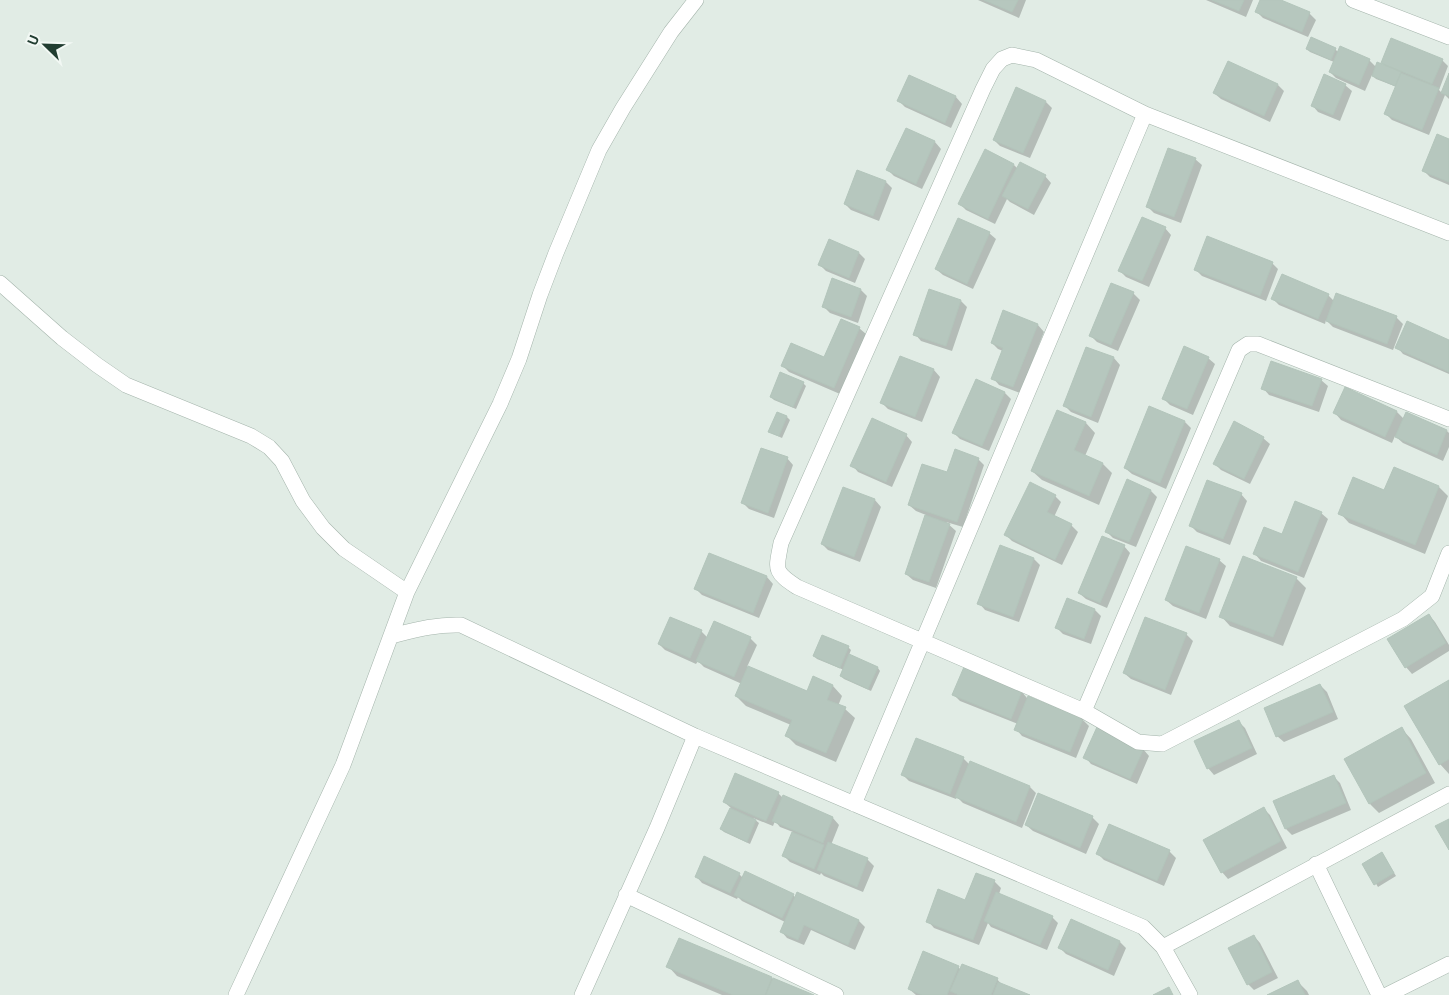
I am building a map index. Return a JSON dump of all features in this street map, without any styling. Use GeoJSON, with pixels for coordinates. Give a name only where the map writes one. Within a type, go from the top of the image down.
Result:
{"type":"FeatureCollection","features":[{"type":"Feature","properties":{"kind":"street"},"geometry":{"type":"LineString","coordinates":[[236,995],[343,765],[407,592],[504,395],[519,359],[547,278],[599,150],[671,32],[696,0]]}},
{"type":"Feature","properties":{"kind":"street"},"geometry":{"type":"LineString","coordinates":[[1353,0],[1449,38]]}},
{"type":"Feature","properties":{"kind":"street"},"geometry":{"type":"LineString","coordinates":[[1449,233],[1145,114],[1036,60],[1012,55],[1002,59],[993,69],[983,88],[781,543],[777,565],[782,577],[797,587],[1084,710],[1138,742],[1162,744],[1403,619],[1432,596],[1449,553]]}},
{"type":"Feature","properties":{"kind":"street"},"geometry":{"type":"LineString","coordinates":[[854,804],[1145,114]]}},
{"type":"Feature","properties":{"kind":"street"},"geometry":{"type":"LineString","coordinates":[[0,283],[62,338],[126,385],[251,436],[269,447],[282,461],[303,501],[323,528],[344,549],[407,592]]}},
{"type":"Feature","properties":{"kind":"street"},"geometry":{"type":"LineString","coordinates":[[1084,710],[1239,350],[1248,344],[1258,344],[1449,419]]}},
{"type":"Feature","properties":{"kind":"street"},"geometry":{"type":"LineString","coordinates":[[391,636],[444,624],[461,625],[695,736],[1143,927],[1163,947],[1190,995]]}},
{"type":"Feature","properties":{"kind":"street"},"geometry":{"type":"LineString","coordinates":[[582,995],[657,828],[695,736]]}},
{"type":"Feature","properties":{"kind":"street"},"geometry":{"type":"LineString","coordinates":[[1163,947],[1449,794]]}},
{"type":"Feature","properties":{"kind":"street"},"geometry":{"type":"LineString","coordinates":[[1316,864],[1379,995]]}},
{"type":"Feature","properties":{"kind":"street"},"geometry":{"type":"LineString","coordinates":[[626,895],[836,995]]}},
{"type":"Feature","properties":{"kind":"street"},"geometry":{"type":"LineString","coordinates":[[1387,995],[1449,964]]}},
{"type":"Feature","properties":{"kind":"building"},"geometry":{"type":"Polygon","coordinates":[[[984,0],[1018,0],[1012,12],[984,0]]]}},
{"type":"Feature","properties":{"kind":"building"},"geometry":{"type":"Polygon","coordinates":[[[1212,0],[1244,0],[1239,11],[1212,0]]]}},
{"type":"Feature","properties":{"kind":"building"},"geometry":{"type":"Polygon","coordinates":[[[1260,0],[1281,0],[1310,12],[1302,32],[1255,12],[1260,0]]]}},
{"type":"Feature","properties":{"kind":"building"},"geometry":{"type":"Polygon","coordinates":[[[1311,37],[1336,48],[1331,60],[1306,49],[1311,37]]]}},
{"type":"Feature","properties":{"kind":"building"},"geometry":{"type":"Polygon","coordinates":[[[1391,38],[1443,59],[1432,84],[1381,63],[1391,38]]]}},
{"type":"Feature","properties":{"kind":"building"},"geometry":{"type":"Polygon","coordinates":[[[1340,46],[1370,59],[1359,85],[1329,72],[1340,46]]]}},
{"type":"Feature","properties":{"kind":"building"},"geometry":{"type":"Polygon","coordinates":[[[1228,61],[1278,84],[1264,116],[1213,93],[1228,61]]]}},
{"type":"Feature","properties":{"kind":"building"},"geometry":{"type":"Polygon","coordinates":[[[1377,62],[1401,72],[1395,86],[1372,76],[1377,62]]]}},
{"type":"Feature","properties":{"kind":"building"},"geometry":{"type":"Polygon","coordinates":[[[1401,73],[1439,88],[1422,130],[1384,114],[1401,73]]]}},
{"type":"Feature","properties":{"kind":"building"},"geometry":{"type":"Polygon","coordinates":[[[1449,73],[1449,96],[1441,93],[1449,73]]]}},
{"type":"Feature","properties":{"kind":"building"},"geometry":{"type":"Polygon","coordinates":[[[1324,74],[1346,84],[1333,115],[1311,106],[1324,74]]]}},
{"type":"Feature","properties":{"kind":"building"},"geometry":{"type":"Polygon","coordinates":[[[909,75],[956,96],[945,123],[897,101],[909,75]]]}},
{"type":"Feature","properties":{"kind":"building"},"geometry":{"type":"Polygon","coordinates":[[[1016,87],[1046,101],[1023,153],[993,140],[1016,87]]]}},
{"type":"Feature","properties":{"kind":"building"},"geometry":{"type":"Polygon","coordinates":[[[906,128],[935,141],[916,184],[886,170],[906,128]]]}},
{"type":"Feature","properties":{"kind":"building"},"geometry":{"type":"Polygon","coordinates":[[[1437,134],[1449,139],[1449,182],[1422,171],[1437,134]]]}},
{"type":"Feature","properties":{"kind":"building"},"geometry":{"type":"Polygon","coordinates":[[[1168,148],[1196,158],[1174,217],[1146,207],[1168,148]]]}},
{"type":"Feature","properties":{"kind":"building"},"geometry":{"type":"Polygon","coordinates":[[[985,149],[1014,164],[988,219],[958,204],[985,149]]]}},
{"type":"Feature","properties":{"kind":"building"},"geometry":{"type":"Polygon","coordinates":[[[1020,162],[1046,175],[1028,209],[1002,196],[1020,162]]]}},
{"type":"Feature","properties":{"kind":"building"},"geometry":{"type":"Polygon","coordinates":[[[857,170],[886,181],[873,216],[844,204],[857,170]]]}},
{"type":"Feature","properties":{"kind":"building"},"geometry":{"type":"Polygon","coordinates":[[[1142,217],[1166,227],[1142,281],[1118,271],[1142,217]]]}},
{"type":"Feature","properties":{"kind":"building"},"geometry":{"type":"Polygon","coordinates":[[[958,218],[990,232],[967,284],[935,269],[958,218]]]}},
{"type":"Feature","properties":{"kind":"building"},"geometry":{"type":"Polygon","coordinates":[[[1207,236],[1273,262],[1260,296],[1194,270],[1207,236]]]}},
{"type":"Feature","properties":{"kind":"building"},"geometry":{"type":"Polygon","coordinates":[[[829,239],[859,252],[849,278],[818,265],[829,239]]]}},
{"type":"Feature","properties":{"kind":"building"},"geometry":{"type":"Polygon","coordinates":[[[1282,274],[1329,294],[1318,319],[1271,299],[1282,274]]]}},
{"type":"Feature","properties":{"kind":"building"},"geometry":{"type":"Polygon","coordinates":[[[832,278],[861,289],[851,317],[822,307],[832,278]]]}},
{"type":"Feature","properties":{"kind":"building"},"geometry":{"type":"Polygon","coordinates":[[[1111,283],[1134,292],[1111,345],[1089,336],[1111,283]]]}},
{"type":"Feature","properties":{"kind":"building"},"geometry":{"type":"Polygon","coordinates":[[[929,289],[961,300],[946,346],[913,335],[929,289]]]}},
{"type":"Feature","properties":{"kind":"building"},"geometry":{"type":"Polygon","coordinates":[[[1336,293],[1397,316],[1387,344],[1326,321],[1336,293]]]}},
{"type":"Feature","properties":{"kind":"building"},"geometry":{"type":"Polygon","coordinates":[[[1003,310],[1038,324],[1013,387],[991,379],[1003,348],[991,343],[1003,310]]]}},
{"type":"Feature","properties":{"kind":"building"},"geometry":{"type":"Polygon","coordinates":[[[841,319],[860,327],[834,388],[781,366],[791,343],[824,357],[841,319]]]}},
{"type":"Feature","properties":{"kind":"building"},"geometry":{"type":"Polygon","coordinates":[[[1407,321],[1449,340],[1449,372],[1395,348],[1407,321]]]}},
{"type":"Feature","properties":{"kind":"building"},"geometry":{"type":"Polygon","coordinates":[[[1184,346],[1209,357],[1187,409],[1162,399],[1184,346]]]}},
{"type":"Feature","properties":{"kind":"building"},"geometry":{"type":"Polygon","coordinates":[[[1086,347],[1114,357],[1091,417],[1063,406],[1086,347]]]}},
{"type":"Feature","properties":{"kind":"building"},"geometry":{"type":"Polygon","coordinates":[[[900,356],[934,369],[915,417],[880,403],[900,356]]]}},
{"type":"Feature","properties":{"kind":"building"},"geometry":{"type":"Polygon","coordinates":[[[1271,361],[1322,379],[1312,406],[1261,389],[1271,361]]]}},
{"type":"Feature","properties":{"kind":"building"},"geometry":{"type":"Polygon","coordinates":[[[780,372],[804,382],[793,407],[770,397],[780,372]]]}},
{"type":"Feature","properties":{"kind":"building"},"geometry":{"type":"Polygon","coordinates":[[[976,379],[1005,392],[982,446],[952,433],[976,379]]]}},
{"type":"Feature","properties":{"kind":"building"},"geometry":{"type":"Polygon","coordinates":[[[1345,387],[1397,411],[1385,437],[1333,413],[1345,387]]]}},
{"type":"Feature","properties":{"kind":"building"},"geometry":{"type":"Polygon","coordinates":[[[1149,406],[1185,421],[1160,483],[1124,468],[1149,406]]]}},
{"type":"Feature","properties":{"kind":"building"},"geometry":{"type":"Polygon","coordinates":[[[1057,410],[1086,422],[1074,450],[1103,463],[1089,496],[1031,471],[1057,410]]]}},
{"type":"Feature","properties":{"kind":"building"},"geometry":{"type":"Polygon","coordinates":[[[777,412],[787,416],[779,436],[768,432],[777,412]]]}},
{"type":"Feature","properties":{"kind":"building"},"geometry":{"type":"Polygon","coordinates":[[[1406,412],[1447,430],[1437,455],[1395,437],[1406,412]]]}},
{"type":"Feature","properties":{"kind":"building"},"geometry":{"type":"Polygon","coordinates":[[[872,418],[907,434],[886,482],[850,466],[872,418]]]}},
{"type":"Feature","properties":{"kind":"building"},"geometry":{"type":"Polygon","coordinates":[[[1234,421],[1264,437],[1244,479],[1213,464],[1234,421]]]}},
{"type":"Feature","properties":{"kind":"building"},"geometry":{"type":"Polygon","coordinates":[[[761,448],[788,457],[768,513],[741,503],[761,448]]]}},
{"type":"Feature","properties":{"kind":"building"},"geometry":{"type":"Polygon","coordinates":[[[955,449],[979,458],[957,522],[908,505],[922,464],[947,472],[955,449]]]}},
{"type":"Feature","properties":{"kind":"building"},"geometry":{"type":"Polygon","coordinates":[[[1394,467],[1439,486],[1415,545],[1338,514],[1353,477],[1384,490],[1394,467]]]}},
{"type":"Feature","properties":{"kind":"building"},"geometry":{"type":"Polygon","coordinates":[[[1127,479],[1151,490],[1129,542],[1105,532],[1127,479]]]}},
{"type":"Feature","properties":{"kind":"building"},"geometry":{"type":"Polygon","coordinates":[[[1207,480],[1242,493],[1223,539],[1189,526],[1207,480]]]}},
{"type":"Feature","properties":{"kind":"building"},"geometry":{"type":"Polygon","coordinates":[[[1030,482],[1056,495],[1047,512],[1072,524],[1055,560],[1004,535],[1030,482]]]}},
{"type":"Feature","properties":{"kind":"building"},"geometry":{"type":"Polygon","coordinates":[[[843,487],[875,499],[854,557],[821,544],[843,487]]]}},
{"type":"Feature","properties":{"kind":"building"},"geometry":{"type":"Polygon","coordinates":[[[1295,501],[1322,512],[1298,572],[1253,554],[1264,527],[1282,534],[1295,501]]]}},
{"type":"Feature","properties":{"kind":"building"},"geometry":{"type":"Polygon","coordinates":[[[925,515],[950,524],[929,582],[905,574],[925,515]]]}},
{"type":"Feature","properties":{"kind":"building"},"geometry":{"type":"Polygon","coordinates":[[[1102,536],[1125,545],[1100,603],[1078,593],[1102,536]]]}},
{"type":"Feature","properties":{"kind":"building"},"geometry":{"type":"Polygon","coordinates":[[[1000,545],[1034,558],[1013,617],[977,604],[1000,545]]]}},
{"type":"Feature","properties":{"kind":"building"},"geometry":{"type":"Polygon","coordinates":[[[1186,546],[1220,559],[1199,613],[1165,600],[1186,546]]]}},
{"type":"Feature","properties":{"kind":"building"},"geometry":{"type":"Polygon","coordinates":[[[709,553],[767,576],[753,613],[694,589],[709,553]]]}},
{"type":"Feature","properties":{"kind":"building"},"geometry":{"type":"Polygon","coordinates":[[[1243,556],[1297,577],[1273,637],[1219,617],[1243,556]]]}},
{"type":"Feature","properties":{"kind":"building"},"geometry":{"type":"Polygon","coordinates":[[[1067,598],[1095,609],[1084,639],[1055,628],[1067,598]]]}},
{"type":"Feature","properties":{"kind":"building"},"geometry":{"type":"Polygon","coordinates":[[[1429,614],[1446,643],[1405,668],[1387,639],[1429,614]]]}},
{"type":"Feature","properties":{"kind":"building"},"geometry":{"type":"Polygon","coordinates":[[[670,617],[702,630],[690,658],[658,644],[670,617]]]}},
{"type":"Feature","properties":{"kind":"building"},"geometry":{"type":"Polygon","coordinates":[[[1145,617],[1187,633],[1165,690],[1123,673],[1145,617]]]}},
{"type":"Feature","properties":{"kind":"building"},"geometry":{"type":"Polygon","coordinates":[[[714,621],[751,637],[734,677],[696,661],[714,621]]]}},
{"type":"Feature","properties":{"kind":"building"},"geometry":{"type":"Polygon","coordinates":[[[822,635],[849,646],[840,668],[813,656],[822,635]]]}},
{"type":"Feature","properties":{"kind":"building"},"geometry":{"type":"Polygon","coordinates":[[[849,654],[878,667],[868,689],[840,676],[849,654]]]}},
{"type":"Feature","properties":{"kind":"building"},"geometry":{"type":"Polygon","coordinates":[[[748,666],[807,691],[813,676],[833,685],[827,700],[846,707],[826,753],[785,736],[792,720],[735,696],[748,666]]]}},
{"type":"Feature","properties":{"kind":"building"},"geometry":{"type":"Polygon","coordinates":[[[964,667],[1022,691],[1011,719],[952,695],[964,667]]]}},
{"type":"Feature","properties":{"kind":"building"},"geometry":{"type":"Polygon","coordinates":[[[1449,680],[1449,759],[1439,765],[1404,706],[1449,680]]]}},
{"type":"Feature","properties":{"kind":"building"},"geometry":{"type":"Polygon","coordinates":[[[1320,684],[1333,712],[1276,737],[1264,708],[1320,684]]]}},
{"type":"Feature","properties":{"kind":"building"},"geometry":{"type":"Polygon","coordinates":[[[1028,696],[1083,719],[1070,752],[1014,730],[1028,696]]]}},
{"type":"Feature","properties":{"kind":"building"},"geometry":{"type":"Polygon","coordinates":[[[1239,720],[1252,748],[1207,769],[1194,741],[1239,720]]]}},
{"type":"Feature","properties":{"kind":"building"},"geometry":{"type":"Polygon","coordinates":[[[1097,727],[1144,748],[1130,779],[1083,758],[1097,727]]]}},
{"type":"Feature","properties":{"kind":"building"},"geometry":{"type":"Polygon","coordinates":[[[1402,727],[1426,773],[1369,804],[1344,759],[1402,727]]]}},
{"type":"Feature","properties":{"kind":"building"},"geometry":{"type":"Polygon","coordinates":[[[916,738],[964,757],[950,794],[901,775],[916,738]]]}},
{"type":"Feature","properties":{"kind":"building"},"geometry":{"type":"Polygon","coordinates":[[[970,761],[1030,786],[1016,822],[955,797],[970,761]]]}},
{"type":"Feature","properties":{"kind":"building"},"geometry":{"type":"Polygon","coordinates":[[[735,773],[779,792],[766,821],[723,802],[735,773]]]}},
{"type":"Feature","properties":{"kind":"building"},"geometry":{"type":"Polygon","coordinates":[[[1334,775],[1346,803],[1285,829],[1273,801],[1334,775]]]}},
{"type":"Feature","properties":{"kind":"building"},"geometry":{"type":"Polygon","coordinates":[[[1038,793],[1093,816],[1080,848],[1025,825],[1038,793]]]}},
{"type":"Feature","properties":{"kind":"building"},"geometry":{"type":"Polygon","coordinates":[[[783,795],[833,817],[823,843],[772,821],[783,795]]]}},
{"type":"Feature","properties":{"kind":"building"},"geometry":{"type":"Polygon","coordinates":[[[1264,807],[1281,841],[1221,873],[1203,840],[1264,807]]]}},
{"type":"Feature","properties":{"kind":"building"},"geometry":{"type":"Polygon","coordinates":[[[730,808],[756,820],[747,842],[720,829],[730,808]]]}},
{"type":"Feature","properties":{"kind":"building"},"geometry":{"type":"Polygon","coordinates":[[[1449,819],[1449,850],[1435,826],[1449,819]]]}},
{"type":"Feature","properties":{"kind":"building"},"geometry":{"type":"Polygon","coordinates":[[[1109,824],[1170,850],[1157,881],[1096,854],[1109,824]]]}},
{"type":"Feature","properties":{"kind":"building"},"geometry":{"type":"Polygon","coordinates":[[[792,832],[824,845],[814,869],[782,856],[792,832]]]}},
{"type":"Feature","properties":{"kind":"building"},"geometry":{"type":"Polygon","coordinates":[[[828,842],[868,858],[857,887],[817,870],[828,842]]]}},
{"type":"Feature","properties":{"kind":"building"},"geometry":{"type":"Polygon","coordinates":[[[1382,852],[1394,873],[1374,885],[1362,864],[1382,852]]]}},
{"type":"Feature","properties":{"kind":"building"},"geometry":{"type":"Polygon","coordinates":[[[704,856],[740,873],[730,893],[695,877],[704,856]]]}},
{"type":"Feature","properties":{"kind":"building"},"geometry":{"type":"Polygon","coordinates":[[[745,871],[794,894],[782,918],[734,895],[745,871]]]}},
{"type":"Feature","properties":{"kind":"building"},"geometry":{"type":"Polygon","coordinates":[[[976,873],[995,880],[973,940],[926,922],[938,889],[965,900],[976,873]]]}},
{"type":"Feature","properties":{"kind":"building"},"geometry":{"type":"Polygon","coordinates":[[[797,892],[859,920],[848,945],[804,925],[798,940],[780,932],[797,892]]]}},
{"type":"Feature","properties":{"kind":"building"},"geometry":{"type":"Polygon","coordinates":[[[996,892],[1053,916],[1040,945],[984,921],[996,892]]]}},
{"type":"Feature","properties":{"kind":"building"},"geometry":{"type":"Polygon","coordinates":[[[1071,919],[1120,941],[1108,970],[1058,948],[1071,919]]]}},
{"type":"Feature","properties":{"kind":"building"},"geometry":{"type":"Polygon","coordinates":[[[1254,935],[1272,972],[1247,985],[1228,948],[1254,935]]]}},
{"type":"Feature","properties":{"kind":"building"},"geometry":{"type":"Polygon","coordinates":[[[679,938],[772,977],[765,995],[733,995],[666,967],[679,938]]]}},
{"type":"Feature","properties":{"kind":"building"},"geometry":{"type":"Polygon","coordinates":[[[923,951],[959,966],[947,995],[922,995],[908,989],[923,951]]]}},
{"type":"Feature","properties":{"kind":"building"},"geometry":{"type":"Polygon","coordinates":[[[962,964],[998,978],[991,995],[959,995],[950,991],[962,964]]]}},
{"type":"Feature","properties":{"kind":"building"},"geometry":{"type":"Polygon","coordinates":[[[773,978],[814,995],[766,995],[773,978]]]}},
{"type":"Feature","properties":{"kind":"building"},"geometry":{"type":"Polygon","coordinates":[[[1298,980],[1305,995],[1267,995],[1298,980]]]}},
{"type":"Feature","properties":{"kind":"building"},"geometry":{"type":"Polygon","coordinates":[[[998,982],[1030,995],[993,995],[998,982]]]}},
{"type":"Feature","properties":{"kind":"building"},"geometry":{"type":"Polygon","coordinates":[[[1169,987],[1173,995],[1153,995],[1169,987]]]}}]}
